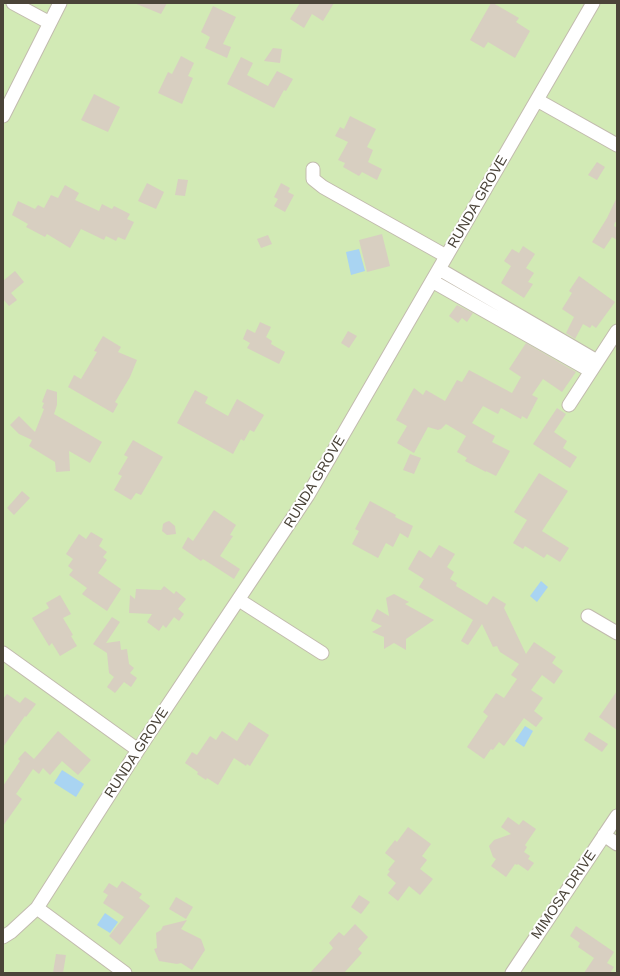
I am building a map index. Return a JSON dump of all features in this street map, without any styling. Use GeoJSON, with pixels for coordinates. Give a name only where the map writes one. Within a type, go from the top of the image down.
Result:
{"type":"FeatureCollection","features":[{"type":"Feature","properties":{"kind":"street"},"geometry":{"type":"LineString","coordinates":[[13,3],[50,22]]}},
{"type":"Feature","properties":{"kind":"street"},"geometry":{"type":"LineString","coordinates":[[3,116],[60,3]]}},
{"type":"Feature","properties":{"kind":"street","name":"RUNDA GROVE"},"geometry":{"type":"LineString","coordinates":[[3,937],[11,932],[37,908],[138,750],[308,495],[593,3]]}},
{"type":"Feature","properties":{"kind":"street"},"geometry":{"type":"LineString","coordinates":[[537,100],[617,144]]}},
{"type":"Feature","properties":{"kind":"street"},"geometry":{"type":"LineString","coordinates":[[313,169],[313,179],[323,187],[446,256]]}},
{"type":"Feature","properties":{"kind":"street"},"geometry":{"type":"LineString","coordinates":[[439,269],[594,366]]}},
{"type":"Feature","properties":{"kind":"street"},"geometry":{"type":"LineString","coordinates":[[432,281],[594,366]]}},
{"type":"Feature","properties":{"kind":"street"},"geometry":{"type":"LineString","coordinates":[[569,405],[617,331]]}},
{"type":"Feature","properties":{"kind":"street"},"geometry":{"type":"LineString","coordinates":[[238,600],[322,653]]}},
{"type":"Feature","properties":{"kind":"street"},"geometry":{"type":"LineString","coordinates":[[588,616],[617,633]]}},
{"type":"Feature","properties":{"kind":"street"},"geometry":{"type":"LineString","coordinates":[[3,653],[138,750]]}},
{"type":"Feature","properties":{"kind":"street","name":"MIMOSA DRIVE"},"geometry":{"type":"LineString","coordinates":[[512,973],[617,816]]}},
{"type":"Feature","properties":{"kind":"street"},"geometry":{"type":"LineString","coordinates":[[604,835],[617,844]]}},
{"type":"Feature","properties":{"kind":"street"},"geometry":{"type":"LineString","coordinates":[[37,908],[125,973]]}},
{"type":"Feature","properties":{"kind":"green space"},"geometry":{"type":"Polygon","coordinates":[[[3,3],[617,3],[617,973],[3,973],[3,3]]]}},
{"type":"Feature","properties":{"kind":"water"},"geometry":{"type":"Polygon","coordinates":[[[359,249],[365,271],[351,275],[346,252],[359,249]]]}},
{"type":"Feature","properties":{"kind":"water"},"geometry":{"type":"Polygon","coordinates":[[[541,581],[548,587],[537,602],[530,596],[541,581]]]}},
{"type":"Feature","properties":{"kind":"water"},"geometry":{"type":"Polygon","coordinates":[[[525,726],[533,731],[524,747],[515,741],[525,726]]]}},
{"type":"Feature","properties":{"kind":"water"},"geometry":{"type":"Polygon","coordinates":[[[62,770],[84,784],[76,797],[54,783],[62,770]]]}},
{"type":"Feature","properties":{"kind":"water"},"geometry":{"type":"Polygon","coordinates":[[[105,913],[118,922],[110,933],[97,925],[105,913]]]}},
{"type":"Feature","properties":{"kind":"building"},"geometry":{"type":"Polygon","coordinates":[[[134,3],[167,3],[161,14],[134,3]]]}},
{"type":"Feature","properties":{"kind":"building"},"geometry":{"type":"Polygon","coordinates":[[[300,3],[334,3],[323,21],[312,14],[304,28],[290,19],[300,3]]]}},
{"type":"Feature","properties":{"kind":"building"},"geometry":{"type":"Polygon","coordinates":[[[491,3],[519,18],[516,22],[530,31],[515,58],[488,42],[484,48],[470,40],[491,3]]]}},
{"type":"Feature","properties":{"kind":"building"},"geometry":{"type":"Polygon","coordinates":[[[213,6],[236,17],[223,44],[231,47],[227,58],[205,48],[210,37],[201,32],[213,6]]]}},
{"type":"Feature","properties":{"kind":"building"},"geometry":{"type":"Polygon","coordinates":[[[273,48],[282,49],[280,63],[264,61],[273,48]]]}},
{"type":"Feature","properties":{"kind":"building"},"geometry":{"type":"Polygon","coordinates":[[[181,56],[194,63],[188,76],[193,78],[182,104],[158,93],[168,72],[172,74],[181,56]]]}},
{"type":"Feature","properties":{"kind":"building"},"geometry":{"type":"Polygon","coordinates":[[[241,57],[253,63],[247,75],[268,86],[277,71],[293,79],[286,91],[284,90],[274,108],[227,84],[241,57]]]}},
{"type":"Feature","properties":{"kind":"building"},"geometry":{"type":"Polygon","coordinates":[[[94,94],[120,107],[108,132],[81,120],[94,94]]]}},
{"type":"Feature","properties":{"kind":"building"},"geometry":{"type":"Polygon","coordinates":[[[350,116],[376,129],[367,147],[373,150],[368,162],[382,169],[377,180],[362,172],[359,176],[343,167],[345,163],[338,160],[348,142],[335,136],[340,127],[344,129],[350,116]]]}},
{"type":"Feature","properties":{"kind":"building"},"geometry":{"type":"Polygon","coordinates":[[[597,162],[605,167],[597,180],[588,175],[597,162]]]}},
{"type":"Feature","properties":{"kind":"building"},"geometry":{"type":"Polygon","coordinates":[[[178,179],[188,180],[185,196],[175,195],[178,179]]]}},
{"type":"Feature","properties":{"kind":"building"},"geometry":{"type":"Polygon","coordinates":[[[147,183],[164,192],[156,209],[138,201],[147,183]]]}},
{"type":"Feature","properties":{"kind":"building"},"geometry":{"type":"Polygon","coordinates":[[[281,183],[290,188],[288,192],[294,195],[285,212],[274,206],[278,199],[274,197],[281,183]]]}},
{"type":"Feature","properties":{"kind":"building"},"geometry":{"type":"Polygon","coordinates":[[[65,185],[79,193],[75,200],[99,211],[102,204],[112,209],[114,206],[130,214],[127,219],[134,222],[125,240],[118,237],[116,241],[106,236],[104,240],[81,229],[70,248],[47,234],[45,237],[26,227],[28,224],[12,215],[18,201],[35,209],[38,205],[44,208],[51,195],[58,198],[65,185]]]}},
{"type":"Feature","properties":{"kind":"building"},"geometry":{"type":"Polygon","coordinates":[[[617,197],[617,223],[615,222],[614,226],[617,228],[617,240],[612,237],[604,249],[592,242],[607,218],[617,197]]]}},
{"type":"Feature","properties":{"kind":"building"},"geometry":{"type":"Polygon","coordinates":[[[382,234],[390,266],[367,272],[359,240],[382,234]]]}},
{"type":"Feature","properties":{"kind":"building"},"geometry":{"type":"Polygon","coordinates":[[[268,235],[272,244],[261,248],[257,239],[268,235]]]}},
{"type":"Feature","properties":{"kind":"building"},"geometry":{"type":"Polygon","coordinates":[[[523,246],[535,254],[526,268],[534,273],[528,282],[533,284],[524,298],[501,283],[511,266],[504,261],[512,249],[519,253],[523,246]]]}},
{"type":"Feature","properties":{"kind":"building"},"geometry":{"type":"Polygon","coordinates":[[[15,271],[24,282],[11,293],[17,300],[9,306],[3,299],[3,281],[15,271]]]}},
{"type":"Feature","properties":{"kind":"building"},"geometry":{"type":"Polygon","coordinates":[[[579,276],[615,302],[596,328],[592,325],[590,328],[583,324],[575,339],[566,333],[574,317],[562,309],[572,293],[569,291],[579,276]]]}},
{"type":"Feature","properties":{"kind":"building"},"geometry":{"type":"Polygon","coordinates":[[[457,305],[473,313],[467,322],[462,318],[458,323],[449,316],[457,305]]]}},
{"type":"Feature","properties":{"kind":"building"},"geometry":{"type":"Polygon","coordinates":[[[260,322],[271,327],[266,337],[272,341],[271,344],[285,352],[279,364],[247,348],[250,343],[243,339],[247,329],[255,333],[260,322]]]}},
{"type":"Feature","properties":{"kind":"building"},"geometry":{"type":"Polygon","coordinates":[[[348,331],[357,336],[349,348],[341,343],[348,331]]]}},
{"type":"Feature","properties":{"kind":"building"},"geometry":{"type":"Polygon","coordinates":[[[103,336],[121,347],[118,352],[137,360],[130,377],[115,402],[118,404],[113,413],[68,387],[74,375],[81,379],[97,352],[94,351],[103,336]]]}},
{"type":"Feature","properties":{"kind":"building"},"geometry":{"type":"Polygon","coordinates":[[[526,343],[576,372],[562,392],[543,379],[532,395],[538,398],[527,419],[522,416],[521,419],[501,408],[498,414],[483,406],[472,423],[495,436],[492,442],[510,451],[496,476],[465,461],[467,458],[457,452],[466,436],[446,424],[438,430],[428,427],[414,453],[397,443],[407,426],[396,420],[414,388],[423,395],[426,390],[445,401],[457,380],[462,382],[469,370],[512,393],[521,377],[509,369],[526,343]]]}},
{"type":"Feature","properties":{"kind":"building"},"geometry":{"type":"Polygon","coordinates":[[[47,389],[57,392],[57,405],[54,414],[102,442],[90,463],[69,451],[70,471],[56,472],[55,462],[29,446],[32,440],[19,434],[10,425],[19,416],[35,432],[44,409],[42,408],[44,403],[42,402],[47,389]]]}},
{"type":"Feature","properties":{"kind":"building"},"geometry":{"type":"Polygon","coordinates":[[[195,390],[208,397],[205,403],[228,416],[237,399],[264,415],[254,432],[250,430],[244,441],[241,439],[233,454],[177,423],[195,390]]]}},
{"type":"Feature","properties":{"kind":"building"},"geometry":{"type":"Polygon","coordinates":[[[557,408],[566,414],[554,432],[567,441],[563,448],[577,457],[570,468],[533,444],[557,408]]]}},
{"type":"Feature","properties":{"kind":"building"},"geometry":{"type":"Polygon","coordinates":[[[133,440],[163,457],[141,495],[136,493],[131,500],[114,490],[122,476],[118,474],[128,457],[124,455],[133,440]]]}},
{"type":"Feature","properties":{"kind":"building"},"geometry":{"type":"Polygon","coordinates":[[[410,454],[421,458],[414,474],[403,470],[410,454]]]}},
{"type":"Feature","properties":{"kind":"building"},"geometry":{"type":"Polygon","coordinates":[[[539,473],[568,491],[542,531],[569,548],[560,562],[547,554],[544,558],[525,546],[523,549],[513,543],[527,520],[514,512],[539,473]]]}},
{"type":"Feature","properties":{"kind":"building"},"geometry":{"type":"Polygon","coordinates":[[[22,491],[30,498],[14,515],[7,508],[22,491]]]}},
{"type":"Feature","properties":{"kind":"building"},"geometry":{"type":"Polygon","coordinates":[[[370,501],[396,515],[395,517],[413,526],[408,538],[400,533],[393,547],[386,543],[378,558],[352,544],[359,531],[355,529],[370,501]]]}},
{"type":"Feature","properties":{"kind":"building"},"geometry":{"type":"Polygon","coordinates":[[[214,510],[236,525],[230,535],[233,536],[220,556],[240,569],[234,579],[203,559],[201,561],[182,548],[188,537],[193,541],[214,510]]]}},
{"type":"Feature","properties":{"kind":"building"},"geometry":{"type":"Polygon","coordinates":[[[169,521],[175,526],[176,534],[167,535],[162,531],[163,524],[169,521]]]}},
{"type":"Feature","properties":{"kind":"building"},"geometry":{"type":"Polygon","coordinates":[[[91,532],[103,539],[99,546],[107,552],[103,557],[107,560],[98,573],[121,589],[107,611],[82,594],[87,588],[69,575],[73,570],[68,566],[73,559],[66,554],[79,534],[86,539],[91,532]]]}},
{"type":"Feature","properties":{"kind":"building"},"geometry":{"type":"Polygon","coordinates":[[[439,545],[455,554],[447,567],[454,572],[450,579],[457,583],[456,586],[487,605],[493,596],[506,604],[504,608],[526,654],[534,642],[556,657],[552,663],[563,671],[554,684],[542,675],[531,690],[543,698],[534,711],[543,718],[536,727],[524,718],[504,746],[499,742],[493,750],[491,749],[484,759],[467,747],[488,716],[483,712],[496,693],[504,698],[517,679],[511,675],[519,664],[500,652],[497,646],[493,647],[482,624],[468,645],[461,641],[473,620],[419,587],[424,579],[408,569],[419,550],[431,558],[439,545]]]}},
{"type":"Feature","properties":{"kind":"building"},"geometry":{"type":"Polygon","coordinates":[[[164,586],[174,594],[176,591],[186,599],[178,609],[184,614],[179,621],[174,617],[166,628],[163,625],[159,631],[147,622],[152,614],[129,613],[130,595],[135,599],[136,589],[161,590],[164,586]]]}},
{"type":"Feature","properties":{"kind":"building"},"geometry":{"type":"Polygon","coordinates":[[[394,594],[409,602],[405,604],[434,620],[406,639],[406,650],[394,643],[384,649],[384,637],[372,632],[382,626],[371,621],[377,609],[389,616],[386,598],[394,594]]]}},
{"type":"Feature","properties":{"kind":"building"},"geometry":{"type":"Polygon","coordinates":[[[60,595],[71,614],[63,618],[73,635],[71,636],[77,646],[60,656],[52,643],[49,646],[32,618],[49,608],[46,603],[60,595]]]}},
{"type":"Feature","properties":{"kind":"building"},"geometry":{"type":"Polygon","coordinates":[[[112,617],[120,622],[106,643],[120,641],[121,650],[127,649],[129,664],[134,668],[130,673],[137,678],[131,687],[124,682],[115,693],[107,687],[114,677],[109,673],[107,653],[93,644],[112,617]]]}},
{"type":"Feature","properties":{"kind":"building"},"geometry":{"type":"Polygon","coordinates":[[[617,691],[617,730],[599,717],[617,691]]]}},
{"type":"Feature","properties":{"kind":"building"},"geometry":{"type":"Polygon","coordinates":[[[7,694],[20,703],[25,697],[36,704],[26,717],[25,716],[3,747],[3,699],[7,694]]]}},
{"type":"Feature","properties":{"kind":"building"},"geometry":{"type":"Polygon","coordinates":[[[249,722],[269,735],[250,766],[247,764],[246,766],[234,758],[218,785],[197,774],[198,772],[185,763],[192,752],[197,755],[210,736],[216,740],[222,731],[237,741],[249,722]]]}},
{"type":"Feature","properties":{"kind":"building"},"geometry":{"type":"Polygon","coordinates":[[[58,731],[91,760],[78,775],[62,761],[50,775],[43,768],[39,774],[33,769],[16,794],[22,799],[3,826],[3,786],[20,761],[18,759],[25,751],[34,759],[58,731]]]}},
{"type":"Feature","properties":{"kind":"building"},"geometry":{"type":"Polygon","coordinates":[[[589,732],[608,744],[602,752],[584,740],[589,732]]]}},
{"type":"Feature","properties":{"kind":"building"},"geometry":{"type":"Polygon","coordinates":[[[508,817],[519,825],[523,820],[536,829],[525,845],[527,847],[524,852],[530,856],[528,859],[534,863],[528,871],[518,864],[515,864],[506,877],[491,866],[496,859],[493,857],[489,846],[494,840],[511,834],[501,827],[508,817]]]}},
{"type":"Feature","properties":{"kind":"building"},"geometry":{"type":"Polygon","coordinates":[[[408,827],[431,844],[422,856],[427,860],[420,869],[433,879],[420,895],[409,886],[398,901],[388,893],[396,883],[387,875],[390,871],[388,870],[395,861],[385,853],[395,840],[397,842],[408,827]]]}},
{"type":"Feature","properties":{"kind":"building"},"geometry":{"type":"Polygon","coordinates":[[[122,881],[142,894],[139,898],[150,906],[120,945],[109,936],[124,917],[103,903],[108,895],[103,892],[109,883],[117,888],[122,881]]]}},
{"type":"Feature","properties":{"kind":"building"},"geometry":{"type":"Polygon","coordinates":[[[359,895],[370,902],[361,914],[351,907],[359,895]]]}},
{"type":"Feature","properties":{"kind":"building"},"geometry":{"type":"Polygon","coordinates":[[[176,897],[193,907],[186,919],[169,909],[176,897]]]}},
{"type":"Feature","properties":{"kind":"building"},"geometry":{"type":"Polygon","coordinates":[[[187,920],[181,929],[201,939],[205,950],[192,970],[181,963],[177,964],[159,961],[154,949],[157,948],[156,933],[161,930],[163,926],[187,920]]]}},
{"type":"Feature","properties":{"kind":"building"},"geometry":{"type":"Polygon","coordinates":[[[355,924],[368,937],[358,949],[362,953],[344,973],[310,973],[333,948],[329,943],[339,932],[344,936],[355,924]]]}},
{"type":"Feature","properties":{"kind":"building"},"geometry":{"type":"Polygon","coordinates":[[[576,926],[614,952],[607,963],[614,967],[610,973],[584,973],[594,958],[578,947],[580,943],[570,936],[576,926]]]}},
{"type":"Feature","properties":{"kind":"building"},"geometry":{"type":"Polygon","coordinates":[[[56,954],[66,955],[63,973],[53,973],[56,954]]]}}]}
